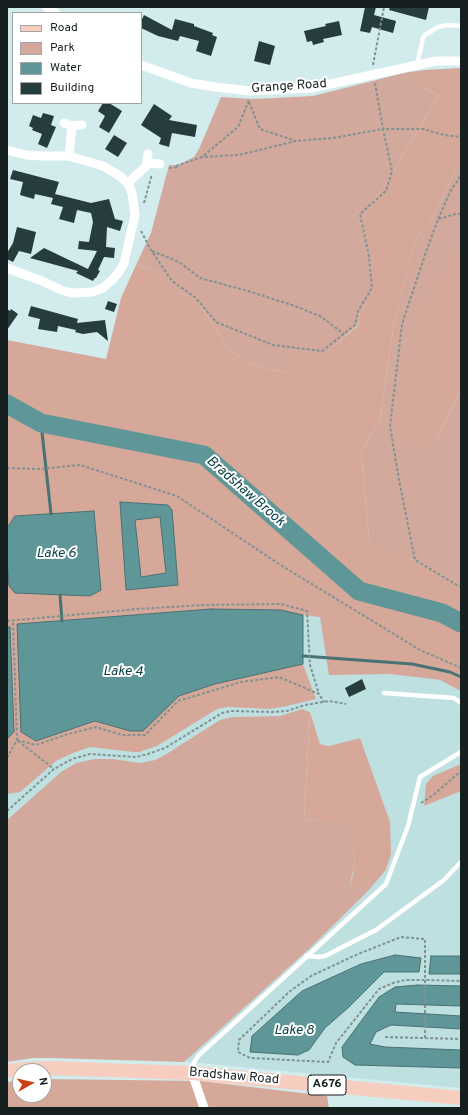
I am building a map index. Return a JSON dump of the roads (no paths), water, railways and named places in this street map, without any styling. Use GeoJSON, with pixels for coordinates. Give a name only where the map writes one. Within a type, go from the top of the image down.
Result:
{"type":"FeatureCollection","features":[{"type":"Feature","properties":{"kind":"main road","name":"Bradshaw Road"},"geometry":{"type":"LineString","coordinates":[[7,1072],[47,1068],[192,1073],[461,1098]]}},
{"type":"Feature","properties":{"kind":"street","name":"Grange Road"},"geometry":{"type":"LineString","coordinates":[[142,66],[191,83],[250,91],[312,88],[436,61],[461,61]]}},
{"type":"Feature","properties":{"kind":"street"},"geometry":{"type":"LineString","coordinates":[[69,156],[73,124]]}},
{"type":"Feature","properties":{"kind":"street"},"geometry":{"type":"LineString","coordinates":[[7,150],[26,155],[69,156],[103,166],[117,174],[128,183],[135,215],[134,225],[124,263],[120,272],[103,288],[92,292],[72,293],[7,268]]}},
{"type":"Feature","properties":{"kind":"street"},"geometry":{"type":"LineString","coordinates":[[128,183],[142,171],[155,164]]}},
{"type":"Feature","properties":{"kind":"street"},"geometry":{"type":"LineString","coordinates":[[192,1073],[204,1108]]}},
{"type":"Feature","properties":{"kind":"lane"},"geometry":{"type":"LineString","coordinates":[[417,65],[422,38],[425,35],[438,27],[448,25],[461,26]]}},
{"type":"Feature","properties":{"kind":"lane"},"geometry":{"type":"LineString","coordinates":[[384,693],[454,698],[461,703]]}},
{"type":"Feature","properties":{"kind":"lane"},"geometry":{"type":"LineString","coordinates":[[192,1073],[192,1066],[198,1056],[386,884],[408,826],[420,777],[461,752]]}},
{"type":"Feature","properties":{"kind":"lane"},"geometry":{"type":"LineString","coordinates":[[306,956],[325,956],[376,930],[444,880],[461,862]]}},
{"type":"Feature","properties":{"kind":"water"},"geometry":{"type":"Polygon","coordinates":[[[120,502],[168,505],[172,510],[178,585],[126,590],[120,502]],[[160,517],[135,520],[141,577],[166,573],[160,517]]]}},
{"type":"Feature","properties":{"kind":"water","name":"Lake 6"},"geometry":{"type":"Polygon","coordinates":[[[94,511],[101,590],[90,596],[15,593],[9,586],[7,528],[15,516],[94,511]]]}},
{"type":"Feature","properties":{"kind":"water","name":"Lake 4"},"geometry":{"type":"Polygon","coordinates":[[[211,609],[281,610],[303,615],[303,664],[215,684],[179,696],[143,731],[130,731],[95,721],[36,741],[21,732],[17,624],[211,609]]]}},
{"type":"Feature","properties":{"kind":"water"},"geometry":{"type":"Polygon","coordinates":[[[7,627],[10,627],[14,732],[7,739],[7,627]]]}},
{"type":"Feature","properties":{"kind":"water","name":"Lake 8"},"geometry":{"type":"Polygon","coordinates":[[[395,955],[421,958],[419,972],[384,972],[349,1007],[325,1028],[309,1050],[298,1055],[250,1052],[252,1036],[302,991],[361,964],[395,955]]]}},
{"type":"Feature","properties":{"kind":"water"},"geometry":{"type":"Polygon","coordinates":[[[431,956],[461,956],[461,974],[429,974],[431,956]]]}},
{"type":"Feature","properties":{"kind":"water"},"geometry":{"type":"Polygon","coordinates":[[[418,985],[461,986],[461,1006],[396,1004],[395,1012],[461,1016],[461,1029],[391,1025],[376,1032],[370,1044],[385,1047],[461,1050],[461,1068],[355,1065],[343,1057],[342,1047],[379,997],[395,987],[418,985]]]}},
{"type":"Feature","properties":{"kind":"waterway","name":"Bradshaw Brook"},"geometry":{"type":"LineString","coordinates":[[7,404],[41,423],[204,455],[359,591],[442,613],[461,623]]}},
{"type":"Feature","properties":{"kind":"waterway"},"geometry":{"type":"LineString","coordinates":[[41,423],[51,514]]}},
{"type":"Feature","properties":{"kind":"waterway"},"geometry":{"type":"LineString","coordinates":[[60,595],[62,621]]}},
{"type":"Feature","properties":{"kind":"waterway"},"geometry":{"type":"LineString","coordinates":[[303,656],[412,664],[450,672],[461,677]]}}]}
